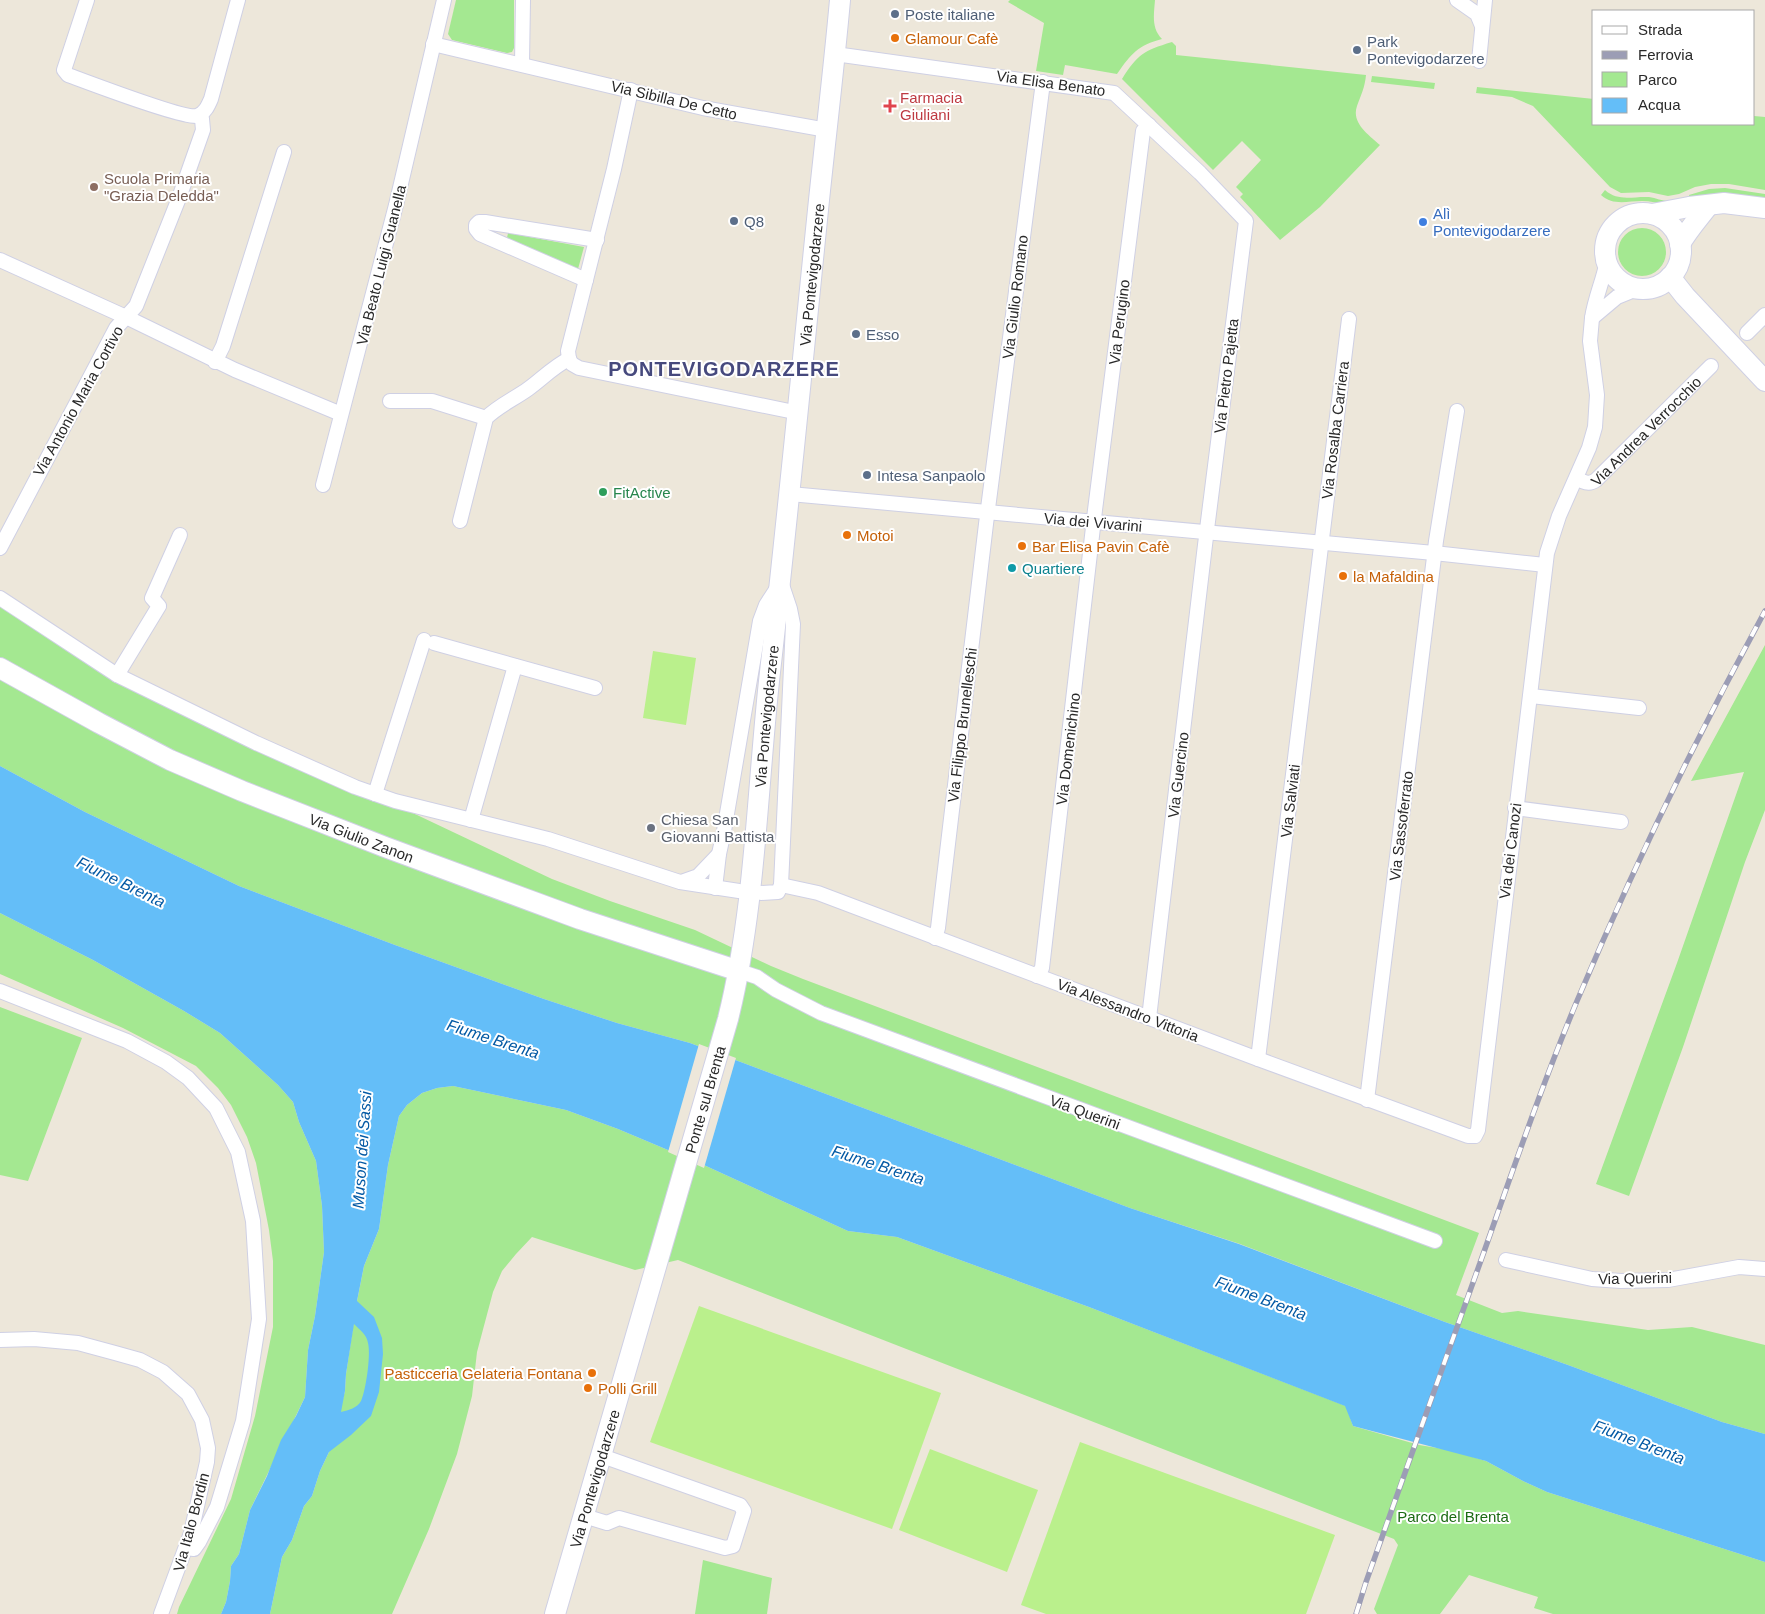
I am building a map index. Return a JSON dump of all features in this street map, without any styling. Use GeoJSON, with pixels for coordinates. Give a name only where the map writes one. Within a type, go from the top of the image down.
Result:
{"type":"FeatureCollection","features":[{"type":"Feature","properties":{"kind":"main road","name":"Via Pontevigodarzere"},"geometry":{"type":"LineString","coordinates":[[739,972],[748,913],[769,685],[840,0]]}},
{"type":"Feature","properties":{"kind":"main road","name":"Via Andrea Verrocchio"},"geometry":{"type":"LineString","coordinates":[[1607,261],[1605,252],[1606,242],[1615,225],[1626,217],[1639,213],[1652,214],[1724,203],[1765,208]]}},
{"type":"Feature","properties":{"kind":"main road"},"geometry":{"type":"LineString","coordinates":[[1680,244],[1690,227],[1708,206]]}},
{"type":"Feature","properties":{"kind":"main road"},"geometry":{"type":"LineString","coordinates":[[1607,261],[1611,271],[1619,279],[1628,285],[1639,288],[1650,288],[1670,278],[1677,268],[1681,256],[1680,244],[1677,234],[1671,225],[1662,218],[1652,214]]}},
{"type":"Feature","properties":{"kind":"main road"},"geometry":{"type":"LineString","coordinates":[[1670,278],[1765,380]]}},
{"type":"Feature","properties":{"kind":"main road","name":"Via Giulio Zanon"},"geometry":{"type":"LineString","coordinates":[[0,668],[162,756],[242,792],[587,922],[739,972]]}},
{"type":"Feature","properties":{"kind":"main road","name":"Ponte sul Brenta"},"geometry":{"type":"LineString","coordinates":[[667,1227],[735,992],[739,972]]}},
{"type":"Feature","properties":{"kind":"main road","name":"Via Pontevigodarzere"},"geometry":{"type":"LineString","coordinates":[[555,1614],[667,1227]]}},
{"type":"Feature","properties":{"kind":"street"},"geometry":{"type":"LineString","coordinates":[[87,0],[64,70],[68,76],[188,116],[200,115],[207,109],[238,0]]}},
{"type":"Feature","properties":{"kind":"street"},"geometry":{"type":"LineString","coordinates":[[433,44],[444,0]]}},
{"type":"Feature","properties":{"kind":"street"},"geometry":{"type":"LineString","coordinates":[[522,64],[523,0]]}},
{"type":"Feature","properties":{"kind":"street"},"geometry":{"type":"LineString","coordinates":[[1457,0],[1477,14],[1482,26]]}},
{"type":"Feature","properties":{"kind":"street"},"geometry":{"type":"LineString","coordinates":[[1479,61],[1485,0]]}},
{"type":"Feature","properties":{"kind":"street","name":"Via Sibilla De Cetto"},"geometry":{"type":"LineString","coordinates":[[433,44],[703,108],[827,130]]}},
{"type":"Feature","properties":{"kind":"street","name":"Via Beato Luigi Guanella"},"geometry":{"type":"LineString","coordinates":[[323,485],[396,206],[433,44]]}},
{"type":"Feature","properties":{"kind":"street","name":"Via Elisa Benato"},"geometry":{"type":"LineString","coordinates":[[835,54],[1114,92],[1200,173],[1246,221]]}},
{"type":"Feature","properties":{"kind":"street","name":"Via Giulio Romano"},"geometry":{"type":"LineString","coordinates":[[987,512],[1043,82]]}},
{"type":"Feature","properties":{"kind":"street"},"geometry":{"type":"LineString","coordinates":[[631,90],[597,240],[568,351],[569,359],[572,364],[579,368],[798,413]]}},
{"type":"Feature","properties":{"kind":"street","name":"Via Antonio Maria Cortivo"},"geometry":{"type":"LineString","coordinates":[[0,548],[116,328],[136,306],[179,198],[203,130],[200,115]]}},
{"type":"Feature","properties":{"kind":"street","name":"Via Perugino"},"geometry":{"type":"LineString","coordinates":[[1094,522],[1143,132],[1148,125]]}},
{"type":"Feature","properties":{"kind":"street"},"geometry":{"type":"LineString","coordinates":[[216,362],[223,346],[284,152]]}},
{"type":"Feature","properties":{"kind":"street","name":"Via Pietro Pajetta"},"geometry":{"type":"LineString","coordinates":[[1206,532],[1246,221]]}},
{"type":"Feature","properties":{"kind":"street"},"geometry":{"type":"LineString","coordinates":[[586,280],[480,234],[476,229],[476,225],[479,222],[485,222],[597,240]]}},
{"type":"Feature","properties":{"kind":"street"},"geometry":{"type":"LineString","coordinates":[[0,260],[216,362],[341,414]]}},
{"type":"Feature","properties":{"kind":"street","name":"Via Andrea Verrocchio"},"geometry":{"type":"LineString","coordinates":[[1545,565],[1559,516],[1577,479],[1595,427],[1597,395],[1590,341],[1595,299],[1604,278],[1607,261]]}},
{"type":"Feature","properties":{"kind":"street"},"geometry":{"type":"LineString","coordinates":[[1592,318],[1617,297],[1639,288]]}},
{"type":"Feature","properties":{"kind":"street"},"geometry":{"type":"LineString","coordinates":[[1747,333],[1765,315]]}},
{"type":"Feature","properties":{"kind":"street","name":"Via Rosalba Carriera"},"geometry":{"type":"LineString","coordinates":[[1322,542],[1348,318]]}},
{"type":"Feature","properties":{"kind":"street"},"geometry":{"type":"LineString","coordinates":[[460,521],[486,418],[493,410],[526,390],[559,364],[569,359]]}},
{"type":"Feature","properties":{"kind":"street","name":"Via Andrea Verrocchio"},"geometry":{"type":"LineString","coordinates":[[1577,479],[1591,484],[1596,480],[1711,366]]}},
{"type":"Feature","properties":{"kind":"street"},"geometry":{"type":"LineString","coordinates":[[390,401],[432,401],[486,418]]}},
{"type":"Feature","properties":{"kind":"street","name":"Via Sassoferrato"},"geometry":{"type":"LineString","coordinates":[[1367,1100],[1434,552],[1457,411]]}},
{"type":"Feature","properties":{"kind":"street","name":"Via dei Vivarini"},"geometry":{"type":"LineString","coordinates":[[790,494],[1434,552],[1545,565]]}},
{"type":"Feature","properties":{"kind":"street","name":"Via Filippo Brunelleschi"},"geometry":{"type":"LineString","coordinates":[[936,938],[987,512]]}},
{"type":"Feature","properties":{"kind":"street","name":"Via Domenichino"},"geometry":{"type":"LineString","coordinates":[[1037,976],[1042,968],[1094,522]]}},
{"type":"Feature","properties":{"kind":"street","name":"Via Guercino"},"geometry":{"type":"LineString","coordinates":[[1149,1018],[1206,532]]}},
{"type":"Feature","properties":{"kind":"street"},"geometry":{"type":"LineString","coordinates":[[118,675],[159,606],[152,598],[180,535]]}},
{"type":"Feature","properties":{"kind":"street","name":"Via Salviati"},"geometry":{"type":"LineString","coordinates":[[1258,1060],[1322,542]]}},
{"type":"Feature","properties":{"kind":"street","name":"Via dei Canozi"},"geometry":{"type":"LineString","coordinates":[[1474,1136],[1478,1130],[1515,808],[1531,696],[1545,565]]}},
{"type":"Feature","properties":{"kind":"street","name":"Via Pontevigodarzere"},"geometry":{"type":"LineString","coordinates":[[716,888],[719,854],[760,621],[766,605],[781,581]]}},
{"type":"Feature","properties":{"kind":"street","name":"Via Pontevigodarzere"},"geometry":{"type":"LineString","coordinates":[[781,581],[793,624],[781,885]]}},
{"type":"Feature","properties":{"kind":"street"},"geometry":{"type":"LineString","coordinates":[[0,598],[118,675],[332,778],[375,794],[548,839],[680,882],[739,891]]}},
{"type":"Feature","properties":{"kind":"street"},"geometry":{"type":"LineString","coordinates":[[375,794],[429,641],[595,688]]}},
{"type":"Feature","properties":{"kind":"street"},"geometry":{"type":"LineString","coordinates":[[471,820],[515,666]]}},
{"type":"Feature","properties":{"kind":"street"},"geometry":{"type":"LineString","coordinates":[[1531,696],[1639,708]]}},
{"type":"Feature","properties":{"kind":"street"},"geometry":{"type":"LineString","coordinates":[[1515,808],[1621,822]]}},
{"type":"Feature","properties":{"kind":"street"},"geometry":{"type":"LineString","coordinates":[[680,882],[698,876],[719,854]]}},
{"type":"Feature","properties":{"kind":"street"},"geometry":{"type":"LineString","coordinates":[[761,893],[778,892],[781,885]]}},
{"type":"Feature","properties":{"kind":"street","name":"Via Alessandro Vittoria"},"geometry":{"type":"LineString","coordinates":[[781,885],[818,893],[1258,1060],[1468,1136],[1474,1136]]}},
{"type":"Feature","properties":{"kind":"street","name":"Via Querini"},"geometry":{"type":"LineString","coordinates":[[739,972],[757,977],[776,990],[821,1013],[1435,1241]]}},
{"type":"Feature","properties":{"kind":"street"},"geometry":{"type":"LineString","coordinates":[[0,992],[127,1041],[166,1062],[188,1078],[216,1108],[238,1152],[253,1221],[259,1319],[244,1421],[217,1507],[194,1549],[186,1548]]}},
{"type":"Feature","properties":{"kind":"street","name":"Via Querini"},"geometry":{"type":"LineString","coordinates":[[1506,1260],[1583,1278],[1621,1281],[1668,1280],[1739,1267],[1765,1269]]}},
{"type":"Feature","properties":{"kind":"street","name":"Via Italo Bordin"},"geometry":{"type":"LineString","coordinates":[[0,1340],[34,1338],[78,1343],[140,1360],[163,1372],[188,1394],[202,1420],[208,1448],[207,1462],[196,1516],[161,1614]]}},
{"type":"Feature","properties":{"kind":"street"},"geometry":{"type":"LineString","coordinates":[[584,1516],[607,1523],[619,1518],[724,1548],[733,1546],[744,1511],[740,1504],[602,1456]]}},
{"type":"Feature","properties":{"kind":"green space"},"geometry":{"type":"Polygon","coordinates":[[[456,0],[514,0],[514,48],[512,52],[507,53],[452,40],[448,34],[456,0]]]}},
{"type":"Feature","properties":{"kind":"green space"},"geometry":{"type":"Polygon","coordinates":[[[1010,0],[1155,0],[1155,26],[1158,35],[1162,39],[1141,47],[1117,74],[1065,65],[1063,75],[1036,71],[1044,23],[1008,2],[1010,0]]]}},
{"type":"Feature","properties":{"kind":"green space"},"geometry":{"type":"Polygon","coordinates":[[[1172,42],[1176,46],[1176,55],[1366,75],[1357,106],[1357,118],[1366,133],[1380,145],[1320,207],[1280,240],[1240,197],[1243,194],[1236,187],[1261,160],[1242,141],[1213,170],[1122,79],[1132,64],[1142,54],[1172,42]]]}},
{"type":"Feature","properties":{"kind":"green space"},"geometry":{"type":"Polygon","coordinates":[[[1372,76],[1435,83],[1434,89],[1371,82],[1372,76]]]}},
{"type":"Feature","properties":{"kind":"green space"},"geometry":{"type":"Polygon","coordinates":[[[1477,87],[1592,99],[1592,125],[1755,125],[1755,116],[1765,117],[1765,190],[1729,184],[1711,184],[1668,196],[1649,192],[1621,193],[1610,187],[1533,106],[1512,97],[1476,93],[1477,87]]]}},
{"type":"Feature","properties":{"kind":"green space"},"geometry":{"type":"Polygon","coordinates":[[[1725,188],[1765,194],[1765,199],[1719,194],[1690,199],[1689,195],[1709,189],[1725,188]]]}},
{"type":"Feature","properties":{"kind":"green space"},"geometry":{"type":"Polygon","coordinates":[[[1605,190],[1610,194],[1620,197],[1649,197],[1669,201],[1666,205],[1645,201],[1615,202],[1601,195],[1605,190]]]}},
{"type":"Feature","properties":{"kind":"green space"},"geometry":{"type":"Polygon","coordinates":[[[1637,228],[1647,228],[1656,232],[1662,238],[1666,252],[1662,266],[1656,272],[1647,276],[1637,276],[1628,272],[1622,266],[1618,257],[1618,247],[1622,238],[1628,232],[1637,228]]]}},
{"type":"Feature","properties":{"kind":"green space"},"geometry":{"type":"Polygon","coordinates":[[[508,233],[584,247],[578,269],[507,238],[508,233]]]}},
{"type":"Feature","properties":{"kind":"green space"},"geometry":{"type":"Polygon","coordinates":[[[0,602],[116,678],[360,788],[552,879],[695,930],[803,979],[1479,1233],[1456,1295],[1502,1313],[1518,1311],[1648,1330],[1692,1327],[1765,1345],[1765,1434],[1722,1422],[1445,1322],[1240,1244],[1130,1208],[690,1043],[617,1023],[544,999],[239,886],[85,812],[0,766],[0,602]]]}},
{"type":"Feature","properties":{"kind":"green space"},"geometry":{"type":"Polygon","coordinates":[[[1765,645],[1765,810],[1745,862],[1683,1047],[1629,1196],[1596,1184],[1677,963],[1744,772],[1691,781],[1765,645]]]}},
{"type":"Feature","properties":{"kind":"green space"},"geometry":{"type":"Polygon","coordinates":[[[653,651],[696,658],[686,725],[643,718],[653,651]]]}},
{"type":"Feature","properties":{"kind":"green space"},"geometry":{"type":"Polygon","coordinates":[[[0,913],[93,960],[220,1033],[278,1085],[293,1102],[299,1122],[316,1161],[322,1206],[324,1252],[308,1350],[305,1397],[250,1510],[239,1554],[231,1566],[226,1602],[221,1614],[177,1614],[231,1499],[255,1416],[273,1327],[273,1261],[256,1163],[247,1137],[231,1105],[218,1088],[196,1066],[123,1028],[0,974],[0,913]]]}},
{"type":"Feature","properties":{"kind":"green space"},"geometry":{"type":"Polygon","coordinates":[[[0,1007],[82,1038],[28,1181],[0,1175],[0,1007]]]}},
{"type":"Feature","properties":{"kind":"green space","name":"Parco del Brenta"},"geometry":{"type":"Polygon","coordinates":[[[453,1086],[566,1110],[618,1129],[706,1166],[848,1231],[897,1237],[1089,1307],[1346,1406],[1353,1426],[1419,1445],[1450,1450],[1486,1461],[1547,1492],[1765,1562],[1765,1614],[1553,1614],[1534,1608],[1538,1597],[1469,1575],[1440,1614],[1377,1614],[1374,1609],[1398,1545],[1394,1539],[678,1260],[635,1270],[532,1237],[502,1271],[493,1292],[477,1352],[472,1396],[457,1454],[429,1529],[392,1614],[270,1614],[282,1557],[292,1540],[304,1506],[312,1496],[320,1471],[329,1452],[345,1391],[357,1301],[364,1266],[379,1229],[388,1165],[399,1116],[407,1105],[422,1093],[437,1088],[453,1086]]]}},
{"type":"Feature","properties":{"kind":"green space"},"geometry":{"type":"Polygon","coordinates":[[[699,1306],[941,1393],[892,1529],[650,1442],[699,1306]]]}},
{"type":"Feature","properties":{"kind":"green space"},"geometry":{"type":"Polygon","coordinates":[[[1080,1442],[1335,1535],[1306,1614],[1046,1614],[1021,1605],[1080,1442]]]}},
{"type":"Feature","properties":{"kind":"green space"},"geometry":{"type":"Polygon","coordinates":[[[930,1449],[1038,1490],[1007,1572],[899,1530],[930,1449]]]}},
{"type":"Feature","properties":{"kind":"green space"},"geometry":{"type":"Polygon","coordinates":[[[703,1560],[772,1578],[767,1614],[695,1614],[703,1560]]]}},
{"type":"Feature","properties":{"kind":"water"},"geometry":{"type":"Polygon","coordinates":[[[0,766],[85,812],[239,886],[544,999],[617,1023],[690,1043],[1130,1208],[1239,1244],[1445,1322],[1722,1422],[1765,1434],[1765,1562],[1547,1492],[1486,1461],[1353,1426],[1345,1406],[1089,1307],[897,1237],[848,1231],[706,1166],[618,1129],[566,1110],[453,1086],[437,1088],[422,1093],[407,1105],[399,1116],[388,1165],[379,1229],[364,1266],[357,1301],[374,1317],[382,1338],[383,1354],[379,1392],[371,1416],[329,1452],[320,1471],[312,1496],[304,1506],[292,1540],[282,1557],[270,1614],[221,1614],[226,1602],[231,1566],[239,1554],[250,1510],[267,1476],[281,1440],[305,1397],[308,1350],[324,1252],[322,1206],[316,1161],[299,1122],[293,1102],[278,1085],[220,1033],[93,960],[0,913],[0,766]],[[354,1324],[341,1412],[352,1408],[361,1401],[366,1381],[369,1355],[368,1343],[365,1335],[354,1324]]]}},
{"type":"Feature","properties":{"kind":"pier"},"geometry":{"type":"Polygon","coordinates":[[[699,1044],[736,1058],[704,1168],[668,1152],[699,1044]]]}},
{"type":"Feature","properties":{"kind":"railway"},"geometry":{"type":"LineString","coordinates":[[1356,1614],[1515,1165],[1564,1033],[1598,951],[1666,804],[1714,707],[1765,611]]}},
{"type":"Feature","properties":{"kind":"place","name":"Poste italiane"},"geometry":{"type":"Point","coordinates":[895,14]}},
{"type":"Feature","properties":{"kind":"place","name":"Glamour Cafè"},"geometry":{"type":"Point","coordinates":[895,38]}},
{"type":"Feature","properties":{"kind":"place","name":"Park Pontevigodarzere"},"geometry":{"type":"Point","coordinates":[1357,50]}},
{"type":"Feature","properties":{"kind":"place","name":"Farmacia Giuliani"},"geometry":{"type":"Point","coordinates":[890,106]}},
{"type":"Feature","properties":{"kind":"place","name":"Scuola Primaria \"Grazia Deledda\""},"geometry":{"type":"Point","coordinates":[94,187]}},
{"type":"Feature","properties":{"kind":"place","name":"Q8"},"geometry":{"type":"Point","coordinates":[734,221]}},
{"type":"Feature","properties":{"kind":"place","name":"Alì Pontevigodarzere"},"geometry":{"type":"Point","coordinates":[1423,222]}},
{"type":"Feature","properties":{"kind":"place","name":"Esso"},"geometry":{"type":"Point","coordinates":[856,334]}},
{"type":"Feature","properties":{"kind":"place","name":"Intesa Sanpaolo"},"geometry":{"type":"Point","coordinates":[867,475]}},
{"type":"Feature","properties":{"kind":"place","name":"FitActive"},"geometry":{"type":"Point","coordinates":[603,492]}},
{"type":"Feature","properties":{"kind":"place","name":"Motoi"},"geometry":{"type":"Point","coordinates":[847,535]}},
{"type":"Feature","properties":{"kind":"place","name":"Bar Elisa Pavin Cafè"},"geometry":{"type":"Point","coordinates":[1022,546]}},
{"type":"Feature","properties":{"kind":"place","name":"Quartiere"},"geometry":{"type":"Point","coordinates":[1012,568]}},
{"type":"Feature","properties":{"kind":"place","name":"la Mafaldina"},"geometry":{"type":"Point","coordinates":[1343,576]}},
{"type":"Feature","properties":{"kind":"place","name":"Chiesa San Giovanni Battista"},"geometry":{"type":"Point","coordinates":[651,828]}},
{"type":"Feature","properties":{"kind":"place","name":"Pasticceria Gelateria Fontana"},"geometry":{"type":"Point","coordinates":[592,1373]}},
{"type":"Feature","properties":{"kind":"place","name":"Polli Grill"},"geometry":{"type":"Point","coordinates":[588,1388]}},
{"type":"Feature","properties":{"kind":"district","name":"PONTEVIGODARZERE"},"geometry":{"type":"Point","coordinates":[724,369]}},
{"type":"Feature","properties":{"kind":"water label","name":"Fiume Brenta"},"geometry":{"type":"Point","coordinates":[121,882]}},
{"type":"Feature","properties":{"kind":"water label","name":"Fiume Brenta"},"geometry":{"type":"Point","coordinates":[493,1039]}},
{"type":"Feature","properties":{"kind":"water label","name":"Muson dei Sassi"},"geometry":{"type":"Point","coordinates":[362,1150]}},
{"type":"Feature","properties":{"kind":"water label","name":"Fiume Brenta"},"geometry":{"type":"Point","coordinates":[878,1165]}},
{"type":"Feature","properties":{"kind":"water label","name":"Fiume Brenta"},"geometry":{"type":"Point","coordinates":[1261,1298]}},
{"type":"Feature","properties":{"kind":"water label","name":"Fiume Brenta"},"geometry":{"type":"Point","coordinates":[1639,1442]}}]}
